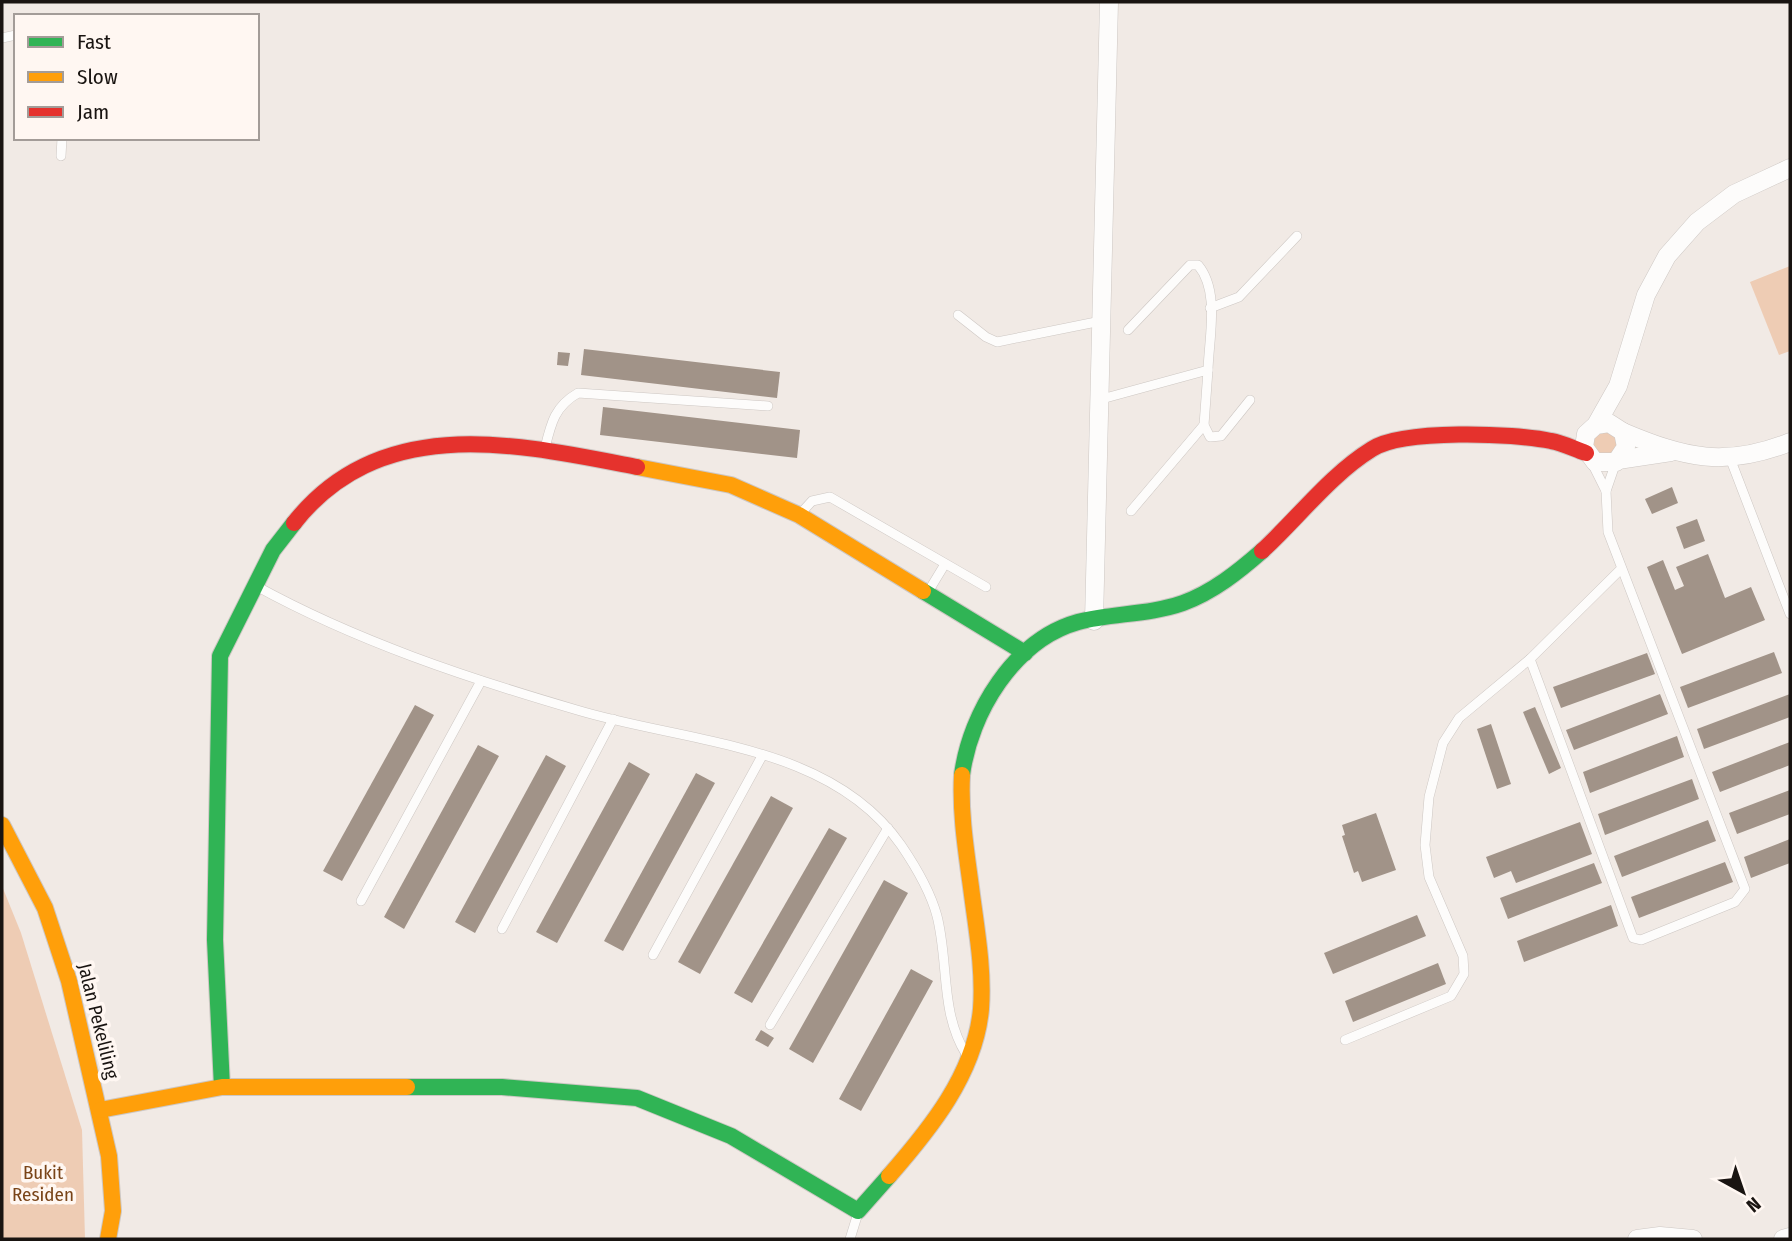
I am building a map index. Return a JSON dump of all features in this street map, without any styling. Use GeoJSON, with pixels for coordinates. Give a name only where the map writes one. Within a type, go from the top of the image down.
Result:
{"type":"FeatureCollection","features":[{"type":"Feature","properties":{"kind":"street"},"geometry":{"type":"LineString","coordinates":[[1094,621],[1109,2]]}},
{"type":"Feature","properties":{"kind":"street"},"geometry":{"type":"LineString","coordinates":[[1588,455],[1585,440],[1618,386],[1646,295],[1667,256],[1697,222],[1734,194],[1790,168]]}},
{"type":"Feature","properties":{"kind":"street"},"geometry":{"type":"LineString","coordinates":[[1617,461],[1626,447],[1618,386]]}},
{"type":"Feature","properties":{"kind":"street"},"geometry":{"type":"LineString","coordinates":[[100,1110],[222,1087],[502,1087],[637,1098],[732,1136],[858,1211],[936,1115],[969,1059],[978,1031],[981,991],[961,811],[962,779],[968,744],[990,697],[1025,653],[1059,628],[1160,611],[1200,597],[1215,587],[1362,456],[1392,439],[1417,436],[1549,440],[1609,423],[1671,452]]}},
{"type":"Feature","properties":{"kind":"street"},"geometry":{"type":"LineString","coordinates":[[1549,440],[1588,455],[1602,464],[1671,452],[1730,458],[1790,442]]}},
{"type":"Feature","properties":{"kind":"street"},"geometry":{"type":"LineString","coordinates":[[222,1087],[215,940],[220,656],[228,635],[273,550],[306,508],[337,482],[404,450],[429,444],[463,442],[545,449],[732,485],[799,515],[1025,653]]}},
{"type":"Feature","properties":{"kind":"street","name":"Jalan Pekeliling"},"geometry":{"type":"LineString","coordinates":[[2,825],[45,908],[69,981],[100,1110],[113,1188],[108,1239]]}},
{"type":"Feature","properties":{"kind":"street"},"geometry":{"type":"LineString","coordinates":[[1637,1239],[1660,1236],[1693,1239]]}},
{"type":"Feature","properties":{"kind":"street"},"geometry":{"type":"LineString","coordinates":[[1783,1239],[1790,1237]]}},
{"type":"Feature","properties":{"kind":"lane"},"geometry":{"type":"LineString","coordinates":[[61,156],[62,140]]}},
{"type":"Feature","properties":{"kind":"lane"},"geometry":{"type":"LineString","coordinates":[[1210,308],[1239,297],[1297,236]]}},
{"type":"Feature","properties":{"kind":"lane"},"geometry":{"type":"LineString","coordinates":[[1128,330],[1190,265],[1198,265],[1210,281],[1204,425],[1210,437],[1216,439],[1250,400]]}},
{"type":"Feature","properties":{"kind":"lane"},"geometry":{"type":"LineString","coordinates":[[958,314],[986,337],[997,342],[1101,321]]}},
{"type":"Feature","properties":{"kind":"lane"},"geometry":{"type":"LineString","coordinates":[[1098,400],[1208,370]]}},
{"type":"Feature","properties":{"kind":"lane"},"geometry":{"type":"LineString","coordinates":[[545,449],[557,410],[565,400],[578,393],[768,406]]}},
{"type":"Feature","properties":{"kind":"lane"},"geometry":{"type":"LineString","coordinates":[[1131,511],[1204,425]]}},
{"type":"Feature","properties":{"kind":"lane"},"geometry":{"type":"LineString","coordinates":[[1588,455],[1606,491]]}},
{"type":"Feature","properties":{"kind":"lane"},"geometry":{"type":"LineString","coordinates":[[1730,458],[1790,614]]}},
{"type":"Feature","properties":{"kind":"lane"},"geometry":{"type":"LineString","coordinates":[[1530,659],[1633,938],[1641,940],[1735,902],[1745,889],[1608,532],[1606,491],[1617,461]]}},
{"type":"Feature","properties":{"kind":"lane"},"geometry":{"type":"LineString","coordinates":[[799,515],[811,501],[830,497],[986,587]]}},
{"type":"Feature","properties":{"kind":"lane"},"geometry":{"type":"LineString","coordinates":[[927,594],[945,564]]}},
{"type":"Feature","properties":{"kind":"lane"},"geometry":{"type":"LineString","coordinates":[[1345,1040],[1451,996],[1461,982],[1464,956],[1429,877],[1425,845],[1429,797],[1443,743],[1460,718],[1530,659],[1621,569]]}},
{"type":"Feature","properties":{"kind":"lane"},"geometry":{"type":"LineString","coordinates":[[254,584],[311,616],[481,681],[613,719],[762,756],[818,775],[841,788],[888,828],[924,882],[937,916],[949,1020],[969,1059]]}},
{"type":"Feature","properties":{"kind":"lane"},"geometry":{"type":"LineString","coordinates":[[361,901],[481,681]]}},
{"type":"Feature","properties":{"kind":"lane"},"geometry":{"type":"LineString","coordinates":[[502,929],[613,719]]}},
{"type":"Feature","properties":{"kind":"lane"},"geometry":{"type":"LineString","coordinates":[[653,955],[762,756]]}},
{"type":"Feature","properties":{"kind":"lane"},"geometry":{"type":"LineString","coordinates":[[770,1026],[888,828]]}},
{"type":"Feature","properties":{"kind":"lane"},"geometry":{"type":"LineString","coordinates":[[850,1239],[858,1211]]}},
{"type":"Feature","properties":{"kind":"green space"},"geometry":{"type":"Polygon","coordinates":[[[1790,266],[1790,351],[1779,355],[1750,282],[1790,266]]]}},
{"type":"Feature","properties":{"kind":"green space"},"geometry":{"type":"Polygon","coordinates":[[[1602,430],[1617,435],[1618,450],[1605,458],[1593,448],[1594,437],[1602,430]]]}},
{"type":"Feature","properties":{"kind":"green space","name":"Bukit Residen"},"geometry":{"type":"Polygon","coordinates":[[[2,886],[21,933],[82,1130],[85,1239],[2,1239],[2,886]]]}},
{"type":"Feature","properties":{"kind":"building"},"geometry":{"type":"Polygon","coordinates":[[[584,349],[780,372],[777,398],[581,375],[584,349]]]}},
{"type":"Feature","properties":{"kind":"building"},"geometry":{"type":"Polygon","coordinates":[[[558,352],[570,353],[568,366],[557,365],[558,352]]]}},
{"type":"Feature","properties":{"kind":"building"},"geometry":{"type":"Polygon","coordinates":[[[603,407],[800,430],[797,458],[600,435],[603,407]]]}},
{"type":"Feature","properties":{"kind":"building"},"geometry":{"type":"Polygon","coordinates":[[[1672,487],[1678,503],[1652,514],[1645,499],[1672,487]]]}},
{"type":"Feature","properties":{"kind":"building"},"geometry":{"type":"Polygon","coordinates":[[[1697,519],[1705,541],[1684,549],[1676,527],[1697,519]]]}},
{"type":"Feature","properties":{"kind":"building"},"geometry":{"type":"Polygon","coordinates":[[[1708,554],[1725,598],[1751,587],[1765,620],[1682,654],[1647,567],[1663,560],[1675,590],[1684,586],[1676,567],[1708,554]]]}},
{"type":"Feature","properties":{"kind":"building"},"geometry":{"type":"Polygon","coordinates":[[[1774,652],[1782,673],[1688,708],[1680,687],[1774,652]]]}},
{"type":"Feature","properties":{"kind":"building"},"geometry":{"type":"Polygon","coordinates":[[[1647,653],[1655,674],[1561,708],[1553,687],[1647,653]]]}},
{"type":"Feature","properties":{"kind":"building"},"geometry":{"type":"Polygon","coordinates":[[[1660,694],[1668,714],[1574,750],[1566,730],[1660,694]]]}},
{"type":"Feature","properties":{"kind":"building"},"geometry":{"type":"Polygon","coordinates":[[[1790,694],[1790,717],[1704,749],[1697,729],[1790,694]]]}},
{"type":"Feature","properties":{"kind":"building"},"geometry":{"type":"Polygon","coordinates":[[[415,705],[434,715],[342,881],[323,871],[415,705]]]}},
{"type":"Feature","properties":{"kind":"building"},"geometry":{"type":"Polygon","coordinates":[[[1535,707],[1561,768],[1549,774],[1523,712],[1535,707]]]}},
{"type":"Feature","properties":{"kind":"building"},"geometry":{"type":"Polygon","coordinates":[[[1491,724],[1511,784],[1497,789],[1477,729],[1491,724]]]}},
{"type":"Feature","properties":{"kind":"building"},"geometry":{"type":"Polygon","coordinates":[[[1677,736],[1684,757],[1590,793],[1583,772],[1677,736]]]}},
{"type":"Feature","properties":{"kind":"building"},"geometry":{"type":"Polygon","coordinates":[[[1790,742],[1790,765],[1720,792],[1712,772],[1790,742]]]}},
{"type":"Feature","properties":{"kind":"building"},"geometry":{"type":"Polygon","coordinates":[[[478,745],[499,756],[404,929],[384,917],[478,745]]]}},
{"type":"Feature","properties":{"kind":"building"},"geometry":{"type":"Polygon","coordinates":[[[546,755],[566,766],[475,933],[455,922],[546,755]]]}},
{"type":"Feature","properties":{"kind":"building"},"geometry":{"type":"Polygon","coordinates":[[[629,762],[650,774],[557,943],[536,932],[629,762]]]}},
{"type":"Feature","properties":{"kind":"building"},"geometry":{"type":"Polygon","coordinates":[[[696,773],[715,783],[623,951],[604,941],[696,773]]]}},
{"type":"Feature","properties":{"kind":"building"},"geometry":{"type":"Polygon","coordinates":[[[1692,779],[1699,799],[1605,835],[1598,814],[1692,779]]]}},
{"type":"Feature","properties":{"kind":"building"},"geometry":{"type":"Polygon","coordinates":[[[1790,790],[1790,814],[1737,834],[1729,813],[1790,790]]]}},
{"type":"Feature","properties":{"kind":"building"},"geometry":{"type":"Polygon","coordinates":[[[771,796],[793,808],[700,974],[678,962],[771,796]]]}},
{"type":"Feature","properties":{"kind":"building"},"geometry":{"type":"Polygon","coordinates":[[[1376,813],[1396,870],[1362,882],[1358,871],[1354,873],[1342,836],[1345,835],[1342,825],[1376,813]]]}},
{"type":"Feature","properties":{"kind":"building"},"geometry":{"type":"Polygon","coordinates":[[[1708,820],[1716,841],[1622,877],[1614,856],[1708,820]]]}},
{"type":"Feature","properties":{"kind":"building"},"geometry":{"type":"Polygon","coordinates":[[[1580,822],[1592,854],[1516,883],[1511,871],[1494,878],[1486,857],[1580,822]]]}},
{"type":"Feature","properties":{"kind":"building"},"geometry":{"type":"Polygon","coordinates":[[[829,828],[847,838],[752,1003],[734,993],[829,828]]]}},
{"type":"Feature","properties":{"kind":"building"},"geometry":{"type":"Polygon","coordinates":[[[1790,839],[1790,863],[1751,878],[1744,857],[1790,839]]]}},
{"type":"Feature","properties":{"kind":"building"},"geometry":{"type":"Polygon","coordinates":[[[1725,862],[1733,882],[1639,918],[1631,897],[1725,862]]]}},
{"type":"Feature","properties":{"kind":"building"},"geometry":{"type":"Polygon","coordinates":[[[1594,863],[1602,883],[1508,919],[1500,898],[1594,863]]]}},
{"type":"Feature","properties":{"kind":"building"},"geometry":{"type":"Polygon","coordinates":[[[884,880],[908,893],[813,1063],[789,1049],[884,880]]]}},
{"type":"Feature","properties":{"kind":"building"},"geometry":{"type":"Polygon","coordinates":[[[1611,905],[1618,926],[1524,962],[1517,941],[1611,905]]]}},
{"type":"Feature","properties":{"kind":"building"},"geometry":{"type":"Polygon","coordinates":[[[1417,915],[1426,936],[1333,974],[1324,953],[1417,915]]]}},
{"type":"Feature","properties":{"kind":"building"},"geometry":{"type":"Polygon","coordinates":[[[1438,963],[1446,984],[1353,1022],[1345,1001],[1438,963]]]}},
{"type":"Feature","properties":{"kind":"building"},"geometry":{"type":"Polygon","coordinates":[[[911,969],[933,981],[861,1111],[839,1099],[911,969]]]}},
{"type":"Feature","properties":{"kind":"building"},"geometry":{"type":"Polygon","coordinates":[[[761,1030],[774,1038],[768,1047],[755,1040],[761,1030]]]}},
{"type":"Feature","properties":{"kind":"traffic: fast"},"geometry":{"type":"LineString","coordinates":[[222,1087],[215,940],[220,656],[273,550],[294,523]]}},
{"type":"Feature","properties":{"kind":"traffic: fast"},"geometry":{"type":"LineString","coordinates":[[962,775],[974,727],[985,704],[1015,662],[1034,645],[1055,631],[1078,622],[1157,610],[1183,603],[1225,581],[1262,551]]}},
{"type":"Feature","properties":{"kind":"traffic: fast"},"geometry":{"type":"LineString","coordinates":[[923,591],[1025,653]]}},
{"type":"Feature","properties":{"kind":"traffic: fast"},"geometry":{"type":"LineString","coordinates":[[407,1087],[502,1087],[637,1098],[731,1136],[858,1211],[889,1176]]}},
{"type":"Feature","properties":{"kind":"traffic: slow"},"geometry":{"type":"LineString","coordinates":[[637,467],[731,485],[799,515],[923,591]]}},
{"type":"Feature","properties":{"kind":"traffic: slow"},"geometry":{"type":"LineString","coordinates":[[889,1176],[935,1120],[948,1099],[970,1056],[977,1033],[981,1009],[981,978],[964,831],[962,775]]}},
{"type":"Feature","properties":{"kind":"traffic: slow"},"geometry":{"type":"LineString","coordinates":[[2,825],[45,908],[69,981],[109,1156],[113,1211],[108,1239]]}},
{"type":"Feature","properties":{"kind":"traffic: slow"},"geometry":{"type":"LineString","coordinates":[[100,1110],[222,1087],[407,1087]]}},
{"type":"Feature","properties":{"kind":"traffic: jam"},"geometry":{"type":"LineString","coordinates":[[1262,551],[1342,471],[1372,449],[1387,443],[1408,438],[1459,434],[1511,436],[1555,442],[1586,453]]}},
{"type":"Feature","properties":{"kind":"traffic: jam"},"geometry":{"type":"LineString","coordinates":[[294,523],[329,488],[368,464],[409,450],[453,445],[499,445],[545,450],[637,467]]}}]}
